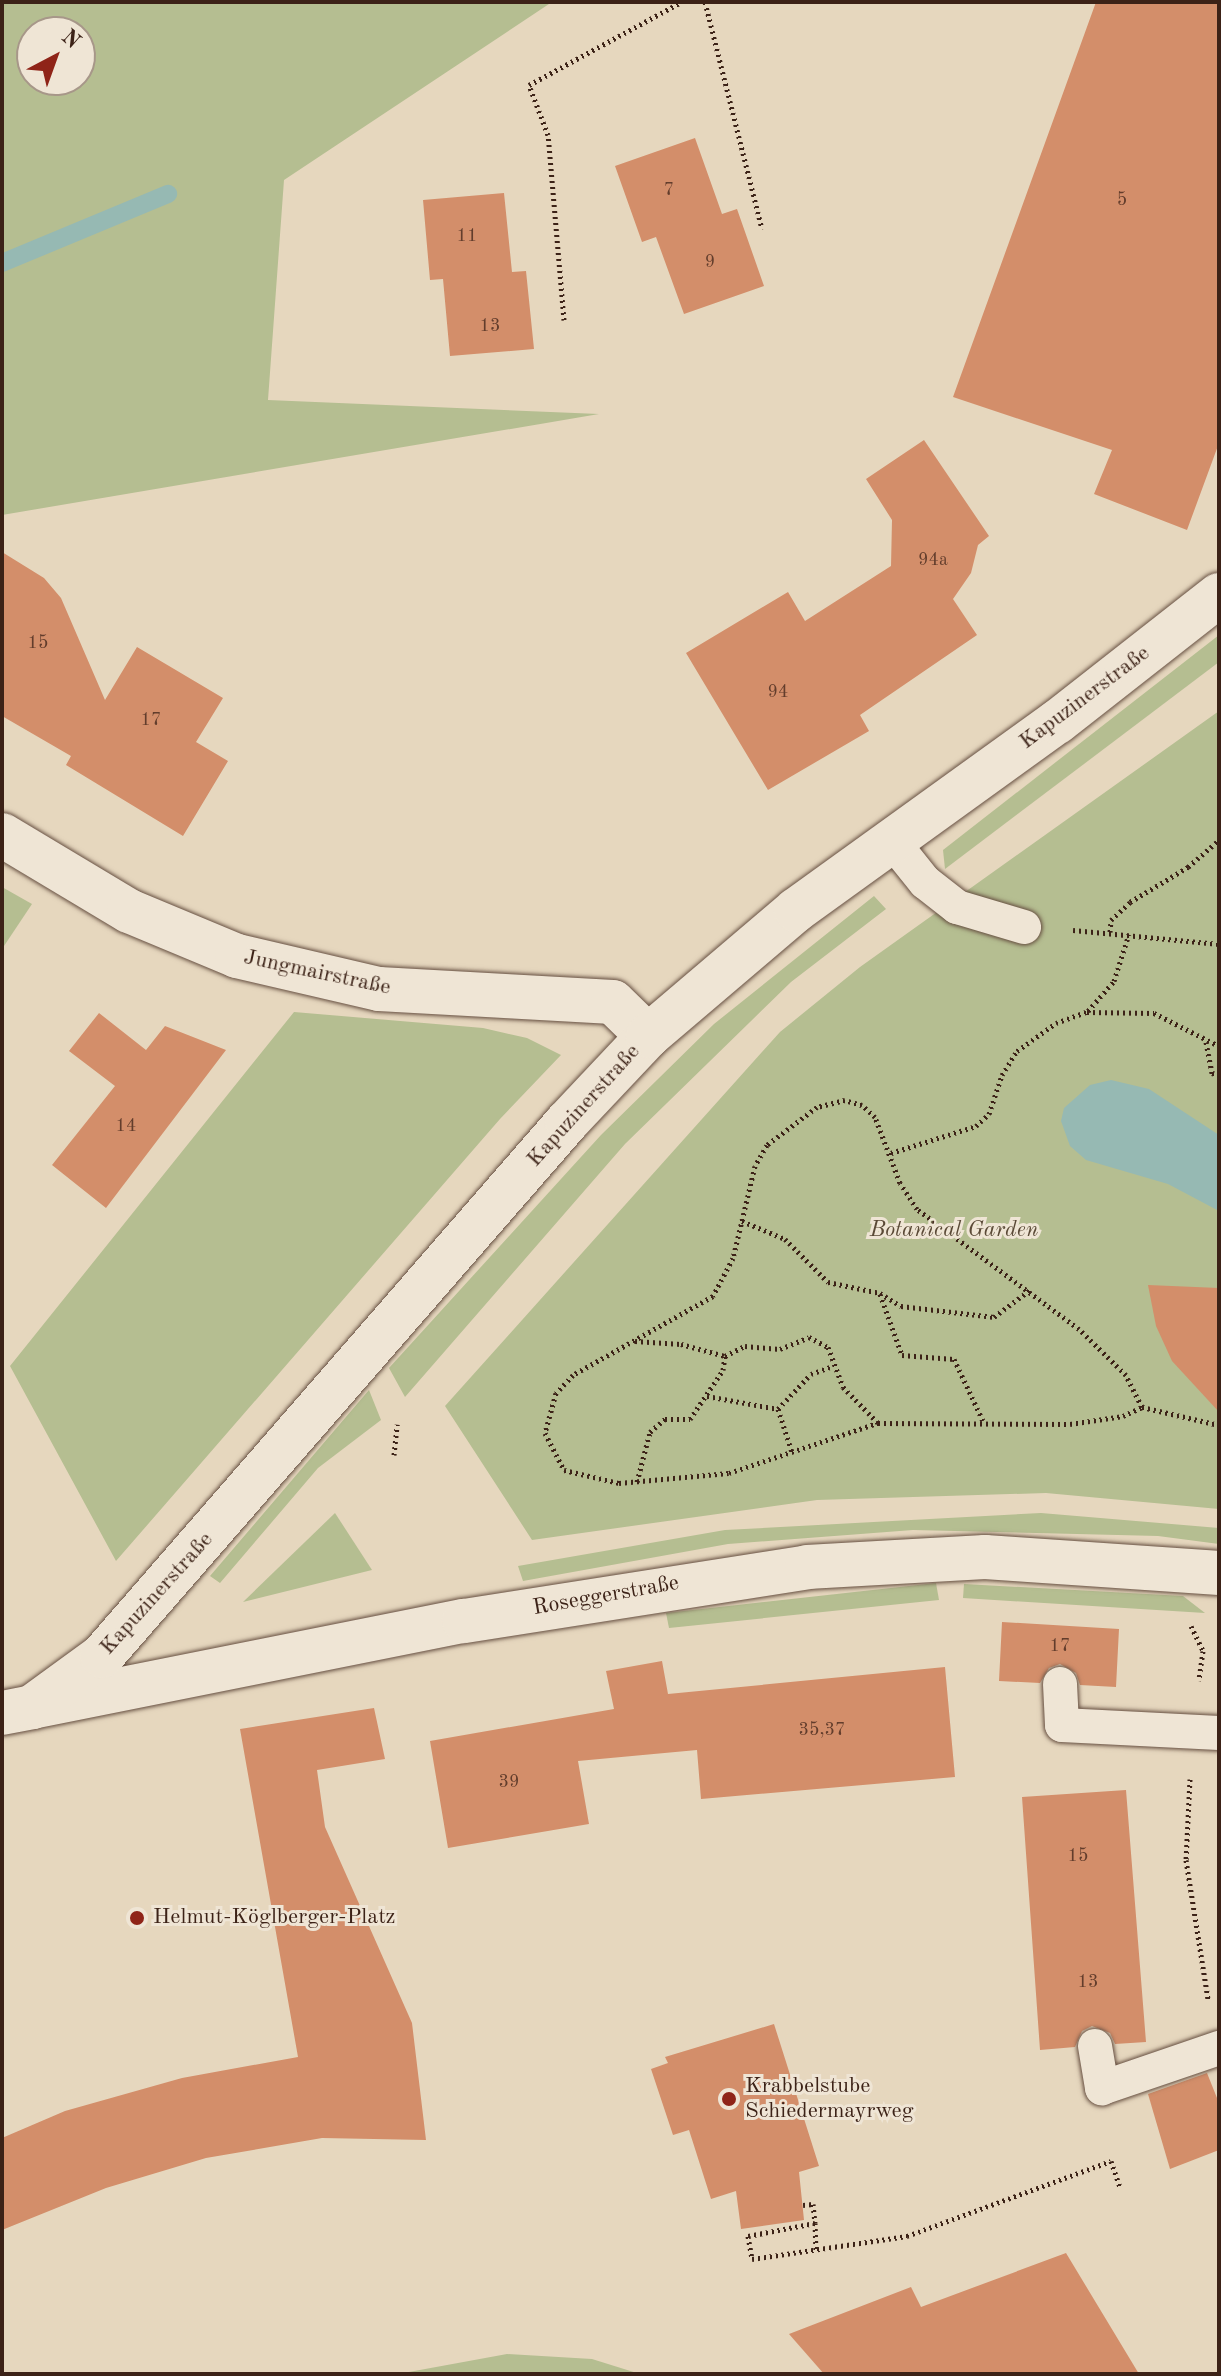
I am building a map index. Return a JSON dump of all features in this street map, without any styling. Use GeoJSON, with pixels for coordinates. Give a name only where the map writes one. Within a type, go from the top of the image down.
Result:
{"type":"FeatureCollection","features":[{"type":"Feature","properties":{"kind":"street","name":"Kapuzinerstraße"},"geometry":{"type":"LineString","coordinates":[[17,1710],[68,1684],[123,1633],[567,1122],[648,1036],[796,910],[1057,722],[1219,595]]}},
{"type":"Feature","properties":{"kind":"street","name":"Jungmairstraße"},"geometry":{"type":"LineString","coordinates":[[2,835],[129,911],[237,956],[379,989],[613,1002],[648,1036]]}},
{"type":"Feature","properties":{"kind":"street","name":"Roseggerstraße"},"geometry":{"type":"LineString","coordinates":[[17,1710],[464,1621],[807,1567],[985,1557],[1219,1573]]}},
{"type":"Feature","properties":{"kind":"lane"},"geometry":{"type":"LineString","coordinates":[[892,841],[925,882],[957,907],[1024,927]]}},
{"type":"Feature","properties":{"kind":"lane"},"geometry":{"type":"LineString","coordinates":[[1060,1684],[1062,1725],[1206,1731]]}},
{"type":"Feature","properties":{"kind":"lane"},"geometry":{"type":"LineString","coordinates":[[1095,2046],[1102,2088],[1217,2048]]}},
{"type":"Feature","properties":{"kind":"path"},"geometry":{"type":"LineString","coordinates":[[564,320],[548,135],[529,85],[681,2]]}},
{"type":"Feature","properties":{"kind":"path"},"geometry":{"type":"LineString","coordinates":[[705,2],[762,229]]}},
{"type":"Feature","properties":{"kind":"path"},"geometry":{"type":"LineString","coordinates":[[1110,932],[1111,920],[1130,902],[1188,867],[1219,840]]}},
{"type":"Feature","properties":{"kind":"path"},"geometry":{"type":"LineString","coordinates":[[1024,927],[1110,932],[1219,944]]}},
{"type":"Feature","properties":{"kind":"path"},"geometry":{"type":"LineString","coordinates":[[1087,1012],[1114,981],[1129,934]]}},
{"type":"Feature","properties":{"kind":"path"},"geometry":{"type":"LineString","coordinates":[[891,1153],[976,1126],[989,1114],[1002,1075],[1017,1051],[1056,1023],[1087,1012],[1154,1013],[1219,1046]]}},
{"type":"Feature","properties":{"kind":"path"},"geometry":{"type":"LineString","coordinates":[[1206,1041],[1212,1073],[1219,1075]]}},
{"type":"Feature","properties":{"kind":"path"},"geometry":{"type":"LineString","coordinates":[[1142,1407],[1126,1375],[1030,1290],[952,1240],[917,1209],[900,1183],[875,1117],[862,1105],[845,1100],[817,1107],[776,1134],[761,1153],[733,1258],[713,1296],[598,1357],[556,1393],[545,1433],[564,1470],[589,1479],[637,1482],[729,1473],[878,1423],[983,1421],[1070,1424],[1123,1416],[1142,1407],[1219,1425]]}},
{"type":"Feature","properties":{"kind":"path"},"geometry":{"type":"LineString","coordinates":[[742,1221],[785,1239],[828,1282],[880,1293],[918,1310],[994,1317],[1030,1290]]}},
{"type":"Feature","properties":{"kind":"path"},"geometry":{"type":"LineString","coordinates":[[880,1293],[902,1355],[954,1359],[983,1421]]}},
{"type":"Feature","properties":{"kind":"path"},"geometry":{"type":"LineString","coordinates":[[637,1482],[650,1432],[665,1419],[686,1422],[707,1396],[725,1356],[745,1346],[780,1349],[809,1337],[828,1347],[843,1387],[878,1423]]}},
{"type":"Feature","properties":{"kind":"path"},"geometry":{"type":"LineString","coordinates":[[630,1341],[681,1344],[725,1356]]}},
{"type":"Feature","properties":{"kind":"path"},"geometry":{"type":"LineString","coordinates":[[778,1409],[811,1374],[833,1366]]}},
{"type":"Feature","properties":{"kind":"path"},"geometry":{"type":"LineString","coordinates":[[707,1396],[778,1409]]}},
{"type":"Feature","properties":{"kind":"path"},"geometry":{"type":"LineString","coordinates":[[778,1409],[792,1452]]}},
{"type":"Feature","properties":{"kind":"path"},"geometry":{"type":"LineString","coordinates":[[394,1455],[397,1424]]}},
{"type":"Feature","properties":{"kind":"path"},"geometry":{"type":"LineString","coordinates":[[1175,1623],[1191,1624],[1203,1651],[1206,1731],[1186,1860],[1217,2048]]}},
{"type":"Feature","properties":{"kind":"path"},"geometry":{"type":"LineString","coordinates":[[815,2223],[748,2236],[752,2259],[907,2236],[1111,2161],[1120,2187]]}},
{"type":"Feature","properties":{"kind":"path"},"geometry":{"type":"LineString","coordinates":[[803,2205],[813,2204],[816,2250]]}},
{"type":"Feature","properties":{"kind":"green space"},"geometry":{"type":"Polygon","coordinates":[[[2,2],[552,2],[284,180],[268,400],[599,414],[2,515],[2,2]]]}},
{"type":"Feature","properties":{"kind":"green space"},"geometry":{"type":"Polygon","coordinates":[[[1219,635],[1219,662],[945,869],[943,850],[1219,635]]]}},
{"type":"Feature","properties":{"kind":"green space","name":"Botanical Garden"},"geometry":{"type":"Polygon","coordinates":[[[1219,711],[1219,1509],[1046,1493],[817,1500],[532,1540],[445,1406],[780,1032],[860,967],[1219,711]]]}},
{"type":"Feature","properties":{"kind":"green space"},"geometry":{"type":"Polygon","coordinates":[[[2,887],[32,904],[2,949],[2,887]]]}},
{"type":"Feature","properties":{"kind":"green space"},"geometry":{"type":"Polygon","coordinates":[[[874,896],[886,909],[791,982],[625,1144],[405,1397],[389,1368],[601,1135],[714,1024],[874,896]]]}},
{"type":"Feature","properties":{"kind":"green space"},"geometry":{"type":"Polygon","coordinates":[[[294,1012],[483,1028],[527,1038],[561,1055],[500,1119],[116,1561],[10,1366],[294,1012]]]}},
{"type":"Feature","properties":{"kind":"green space"},"geometry":{"type":"Polygon","coordinates":[[[369,1390],[381,1420],[318,1468],[220,1583],[210,1576],[369,1390]]]}},
{"type":"Feature","properties":{"kind":"green space"},"geometry":{"type":"Polygon","coordinates":[[[335,1513],[372,1570],[243,1602],[335,1513]]]}},
{"type":"Feature","properties":{"kind":"green space"},"geometry":{"type":"Polygon","coordinates":[[[1041,1513],[1219,1528],[1219,1544],[1158,1536],[913,1530],[728,1544],[523,1581],[518,1566],[725,1530],[1041,1513]]]}},
{"type":"Feature","properties":{"kind":"green space"},"geometry":{"type":"Polygon","coordinates":[[[936,1583],[939,1600],[669,1628],[666,1613],[936,1583]]]}},
{"type":"Feature","properties":{"kind":"green space"},"geometry":{"type":"Polygon","coordinates":[[[964,1584],[1183,1596],[1205,1613],[963,1598],[964,1584]]]}},
{"type":"Feature","properties":{"kind":"green space"},"geometry":{"type":"Polygon","coordinates":[[[507,2354],[592,2359],[640,2374],[398,2374],[507,2354]]]}},
{"type":"Feature","properties":{"kind":"water"},"geometry":{"type":"Polygon","coordinates":[[[1111,1080],[1149,1089],[1219,1135],[1219,1211],[1168,1184],[1086,1160],[1070,1146],[1061,1121],[1064,1108],[1090,1085],[1111,1080]]]}},
{"type":"Feature","properties":{"kind":"building"},"geometry":{"type":"Polygon","coordinates":[[[1096,2],[1219,2],[1219,443],[1187,530],[1094,494],[1112,450],[953,397],[1096,2]]]}},
{"type":"Feature","properties":{"kind":"building"},"geometry":{"type":"Polygon","coordinates":[[[695,138],[722,214],[737,209],[764,286],[684,314],[656,237],[642,242],[615,166],[695,138]]]}},
{"type":"Feature","properties":{"kind":"building"},"geometry":{"type":"Polygon","coordinates":[[[504,193],[512,272],[526,271],[534,349],[450,356],[443,279],[430,280],[423,200],[504,193]]]}},
{"type":"Feature","properties":{"kind":"building"},"geometry":{"type":"Polygon","coordinates":[[[924,440],[989,536],[978,545],[971,573],[953,599],[977,635],[860,715],[869,731],[768,790],[686,653],[788,592],[805,621],[891,566],[892,520],[866,479],[924,440]]]}},
{"type":"Feature","properties":{"kind":"building"},"geometry":{"type":"Polygon","coordinates":[[[2,552],[44,578],[61,598],[105,700],[137,647],[223,698],[196,742],[228,761],[183,836],[66,765],[71,756],[2,716],[2,552]]]}},
{"type":"Feature","properties":{"kind":"building"},"geometry":{"type":"Polygon","coordinates":[[[99,1013],[146,1050],[165,1026],[226,1050],[106,1208],[52,1165],[115,1086],[69,1051],[99,1013]]]}},
{"type":"Feature","properties":{"kind":"building"},"geometry":{"type":"Polygon","coordinates":[[[1148,1285],[1219,1288],[1219,1412],[1172,1361],[1156,1326],[1148,1285]]]}},
{"type":"Feature","properties":{"kind":"building"},"geometry":{"type":"Polygon","coordinates":[[[1002,1622],[1119,1629],[1116,1687],[1080,1685],[1076,1673],[1060,1664],[1049,1668],[1040,1683],[999,1681],[1002,1622]]]}},
{"type":"Feature","properties":{"kind":"building"},"geometry":{"type":"Polygon","coordinates":[[[662,1661],[668,1694],[945,1667],[955,1777],[701,1799],[697,1750],[578,1761],[589,1824],[448,1848],[430,1741],[614,1709],[606,1671],[662,1661]]]}},
{"type":"Feature","properties":{"kind":"building"},"geometry":{"type":"Polygon","coordinates":[[[374,1708],[385,1759],[317,1770],[325,1827],[412,2023],[426,2140],[322,2138],[206,2158],[106,2188],[2,2230],[2,2138],[65,2111],[182,2078],[298,2057],[240,1729],[374,1708]]]}},
{"type":"Feature","properties":{"kind":"building"},"geometry":{"type":"Polygon","coordinates":[[[1126,1790],[1146,2042],[1115,2044],[1110,2033],[1092,2026],[1082,2031],[1075,2047],[1040,2050],[1022,1797],[1126,1790]]]}},
{"type":"Feature","properties":{"kind":"building","name":"Krabbelstube Schiedermayrweg"},"geometry":{"type":"Polygon","coordinates":[[[774,2024],[819,2166],[799,2172],[804,2220],[741,2229],[736,2191],[711,2199],[689,2130],[673,2135],[651,2069],[668,2063],[665,2057],[774,2024]]]}},
{"type":"Feature","properties":{"kind":"building"},"geometry":{"type":"Polygon","coordinates":[[[1207,2073],[1219,2103],[1219,2150],[1170,2169],[1148,2094],[1207,2073]]]}},
{"type":"Feature","properties":{"kind":"building"},"geometry":{"type":"Polygon","coordinates":[[[1066,2253],[1139,2374],[824,2374],[789,2334],[911,2287],[921,2307],[1066,2253]]]}},
{"type":"Feature","properties":{"kind":"waterway"},"geometry":{"type":"LineString","coordinates":[[2,263],[168,194]]}},
{"type":"Feature","properties":{"kind":"place","name":"Helmut-Köglberger-Platz"},"geometry":{"type":"Point","coordinates":[137,1918]}},
{"type":"Feature","properties":{"kind":"place","name":"Krabbelstube Schiedermayrweg"},"geometry":{"type":"Point","coordinates":[729,2099]}}]}
